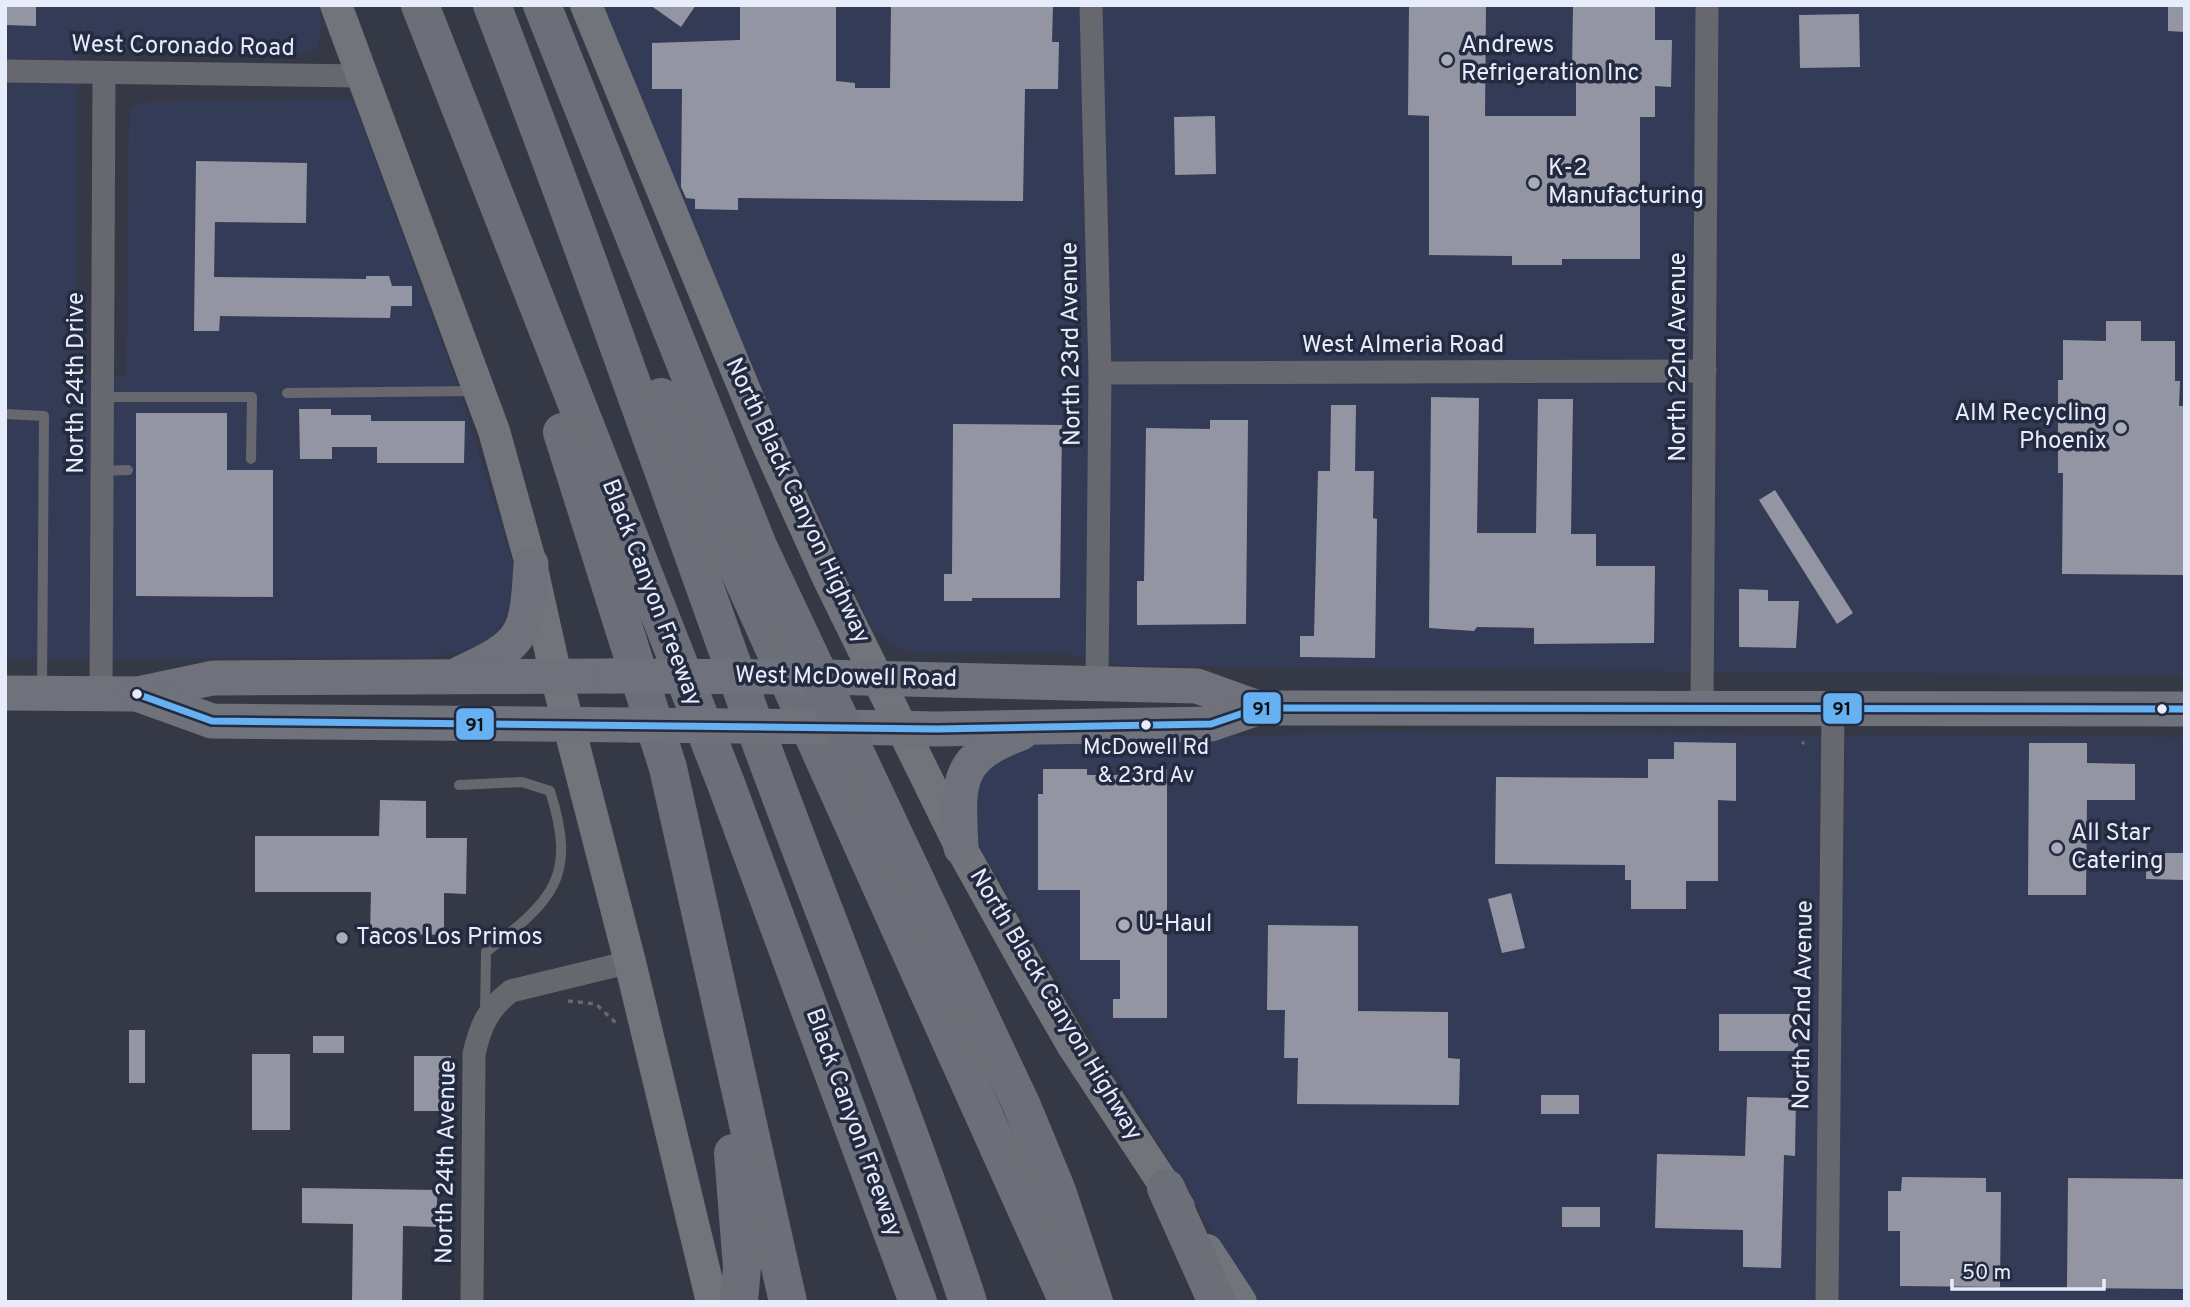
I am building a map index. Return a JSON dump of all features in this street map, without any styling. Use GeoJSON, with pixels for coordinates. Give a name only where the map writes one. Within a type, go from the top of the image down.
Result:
{"type":"FeatureCollection","features":[{"type":"Feature","properties":{"kind":"highway","name":"Black Canyon Freeway"},"geometry":{"type":"LineString","coordinates":[[420,5],[724,781],[918,1302]]}},
{"type":"Feature","properties":{"kind":"highway"},"geometry":{"type":"LineString","coordinates":[[465,5],[873,1080],[897,1139],[916,1152]]}},
{"type":"Feature","properties":{"kind":"highway","name":"Black Canyon Freeway"},"geometry":{"type":"LineString","coordinates":[[492,5],[557,174],[765,753],[916,1152],[968,1302]]}},
{"type":"Feature","properties":{"kind":"highway"},"geometry":{"type":"LineString","coordinates":[[542,5],[758,546],[1022,1106],[1057,1191],[1094,1302]]}},
{"type":"Feature","properties":{"kind":"highway"},"geometry":{"type":"LineString","coordinates":[[472,142],[666,760],[718,1002],[788,1302]]}},
{"type":"Feature","properties":{"kind":"highway"},"geometry":{"type":"LineString","coordinates":[[557,174],[614,293],[1068,1302]]}},
{"type":"Feature","properties":{"kind":"highway"},"geometry":{"type":"LineString","coordinates":[[718,1002],[737,1185],[742,1267],[739,1302]]}},
{"type":"Feature","properties":{"kind":"highway"},"geometry":{"type":"LineString","coordinates":[[1166,1188],[1217,1302]]}},
{"type":"Feature","properties":{"kind":"main road"},"geometry":{"type":"LineString","coordinates":[[336,5],[494,431],[630,962],[712,1302]]}},
{"type":"Feature","properties":{"kind":"main road","name":"North Black Canyon Highway"},"geometry":{"type":"LineString","coordinates":[[586,5],[762,432],[829,580],[961,848],[1073,1046],[1241,1302]]}},
{"type":"Feature","properties":{"kind":"main road"},"geometry":{"type":"LineString","coordinates":[[452,677],[499,655],[518,637],[526,618],[530,564]]}},
{"type":"Feature","properties":{"kind":"main road","name":"West McDowell Road"},"geometry":{"type":"LineString","coordinates":[[5,693],[137,694],[213,678],[822,677],[1197,686],[1258,708]]}},
{"type":"Feature","properties":{"kind":"main road","name":"West McDowell Road"},"geometry":{"type":"LineString","coordinates":[[137,694],[212,720],[904,729],[1211,724],[1258,708],[2185,709]]}},
{"type":"Feature","properties":{"kind":"main road"},"geometry":{"type":"LineString","coordinates":[[961,848],[960,795],[967,769],[993,743],[1038,727]]}},
{"type":"Feature","properties":{"kind":"street","name":"North 23rd Avenue"},"geometry":{"type":"LineString","coordinates":[[1091,5],[1100,373],[1097,683]]}},
{"type":"Feature","properties":{"kind":"street","name":"North 22nd Avenue"},"geometry":{"type":"LineString","coordinates":[[1702,709],[1707,5]]}},
{"type":"Feature","properties":{"kind":"street","name":"West Coronado Road"},"geometry":{"type":"LineString","coordinates":[[5,72],[361,75]]}},
{"type":"Feature","properties":{"kind":"street","name":"North 24th Drive"},"geometry":{"type":"LineString","coordinates":[[101,693],[104,73]]}},
{"type":"Feature","properties":{"kind":"street","name":"West Almeria Road"},"geometry":{"type":"LineString","coordinates":[[1100,373],[1705,371]]}},
{"type":"Feature","properties":{"kind":"street","name":"North 22nd Avenue"},"geometry":{"type":"LineString","coordinates":[[1828,1302],[1833,709]]}},
{"type":"Feature","properties":{"kind":"street","name":"North 24th Avenue"},"geometry":{"type":"LineString","coordinates":[[472,1302],[474,1054],[485,1018],[496,1002],[511,991],[630,962]]}},
{"type":"Feature","properties":{"kind":"lane"},"geometry":{"type":"LineString","coordinates":[[287,393],[479,391]]}},
{"type":"Feature","properties":{"kind":"lane"},"geometry":{"type":"LineString","coordinates":[[104,397],[252,397],[251,459]]}},
{"type":"Feature","properties":{"kind":"lane"},"geometry":{"type":"LineString","coordinates":[[5,414],[44,416],[42,693]]}},
{"type":"Feature","properties":{"kind":"lane"},"geometry":{"type":"LineString","coordinates":[[103,471],[128,470]]}},
{"type":"Feature","properties":{"kind":"lane"},"geometry":{"type":"LineString","coordinates":[[459,785],[522,782],[550,791],[559,822],[561,868],[553,890],[536,913],[486,952],[485,1018]]}},
{"type":"Feature","properties":{"kind":"path"},"geometry":{"type":"LineString","coordinates":[[568,1001],[596,1004],[615,1019],[619,1030]]}},
{"type":"Feature","properties":{"kind":"shaded area"},"geometry":{"type":"Polygon","coordinates":[[[5,5],[317,5],[322,20],[318,47],[304,54],[77,52],[77,376],[126,376],[129,116],[132,109],[142,102],[353,99],[454,375],[512,559],[518,588],[514,605],[493,637],[476,650],[427,658],[5,659],[5,5]]]}},
{"type":"Feature","properties":{"kind":"shaded area"},"geometry":{"type":"Polygon","coordinates":[[[603,5],[2185,5],[2185,676],[1126,666],[1053,652],[911,653],[891,645],[873,629],[725,314],[603,5]]]}},
{"type":"Feature","properties":{"kind":"shaded area"},"geometry":{"type":"Polygon","coordinates":[[[1380,732],[2185,737],[2185,1302],[1254,1302],[981,849],[973,830],[979,777],[992,760],[1029,741],[1380,732]]]}},
{"type":"Feature","properties":{"kind":"building"},"geometry":{"type":"Polygon","coordinates":[[[5,5],[36,5],[36,26],[5,25],[5,5]]]}},
{"type":"Feature","properties":{"kind":"building"},"geometry":{"type":"Polygon","coordinates":[[[650,5],[696,5],[681,27],[650,5]]]}},
{"type":"Feature","properties":{"kind":"building"},"geometry":{"type":"Polygon","coordinates":[[[740,5],[836,5],[836,81],[855,83],[855,88],[890,88],[891,5],[1053,5],[1052,42],[1059,42],[1058,89],[1025,89],[1023,201],[738,198],[738,210],[695,209],[695,199],[686,198],[681,187],[682,89],[652,89],[652,43],[740,40],[740,5]]]}},
{"type":"Feature","properties":{"kind":"building","name":"K-2 Manufacturing"},"geometry":{"type":"Polygon","coordinates":[[[1409,5],[1486,5],[1485,116],[1576,116],[1576,71],[1572,71],[1573,5],[1655,5],[1655,40],[1672,40],[1671,87],[1655,86],[1655,117],[1640,117],[1640,259],[1562,259],[1562,265],[1512,265],[1512,256],[1429,255],[1429,116],[1408,115],[1409,5]]]}},
{"type":"Feature","properties":{"kind":"building"},"geometry":{"type":"Polygon","coordinates":[[[2168,5],[2185,5],[2185,32],[2168,31],[2168,5]]]}},
{"type":"Feature","properties":{"kind":"building"},"geometry":{"type":"Polygon","coordinates":[[[1859,14],[1860,67],[1800,68],[1799,15],[1859,14]]]}},
{"type":"Feature","properties":{"kind":"building"},"geometry":{"type":"Polygon","coordinates":[[[1215,116],[1216,174],[1175,175],[1174,117],[1215,116]]]}},
{"type":"Feature","properties":{"kind":"building"},"geometry":{"type":"Polygon","coordinates":[[[196,161],[307,163],[306,223],[215,222],[214,277],[366,279],[366,276],[389,276],[392,286],[412,286],[412,306],[391,306],[390,318],[220,316],[219,331],[194,331],[196,161]]]}},
{"type":"Feature","properties":{"kind":"building","name":"AIM Recycling Phoenix"},"geometry":{"type":"Polygon","coordinates":[[[2106,321],[2141,321],[2141,341],[2175,341],[2175,381],[2180,381],[2179,406],[2185,406],[2185,575],[2062,574],[2063,473],[2058,473],[2058,380],[2063,380],[2063,340],[2106,341],[2106,321]]]}},
{"type":"Feature","properties":{"kind":"building"},"geometry":{"type":"Polygon","coordinates":[[[1431,397],[1479,398],[1477,533],[1536,533],[1538,399],[1573,399],[1571,534],[1596,534],[1596,566],[1655,566],[1654,643],[1534,644],[1534,628],[1477,627],[1474,631],[1429,628],[1431,397]]]}},
{"type":"Feature","properties":{"kind":"building"},"geometry":{"type":"Polygon","coordinates":[[[1331,405],[1356,405],[1355,471],[1374,471],[1373,518],[1377,519],[1375,658],[1300,657],[1300,636],[1314,636],[1318,471],[1330,471],[1331,405]]]}},
{"type":"Feature","properties":{"kind":"building"},"geometry":{"type":"Polygon","coordinates":[[[299,409],[331,409],[331,415],[371,415],[371,421],[465,421],[464,463],[377,463],[377,447],[332,447],[332,459],[300,459],[299,409]]]}},
{"type":"Feature","properties":{"kind":"building"},"geometry":{"type":"Polygon","coordinates":[[[136,413],[227,413],[227,470],[273,470],[273,597],[136,596],[136,413]]]}},
{"type":"Feature","properties":{"kind":"building"},"geometry":{"type":"Polygon","coordinates":[[[1210,420],[1248,420],[1246,624],[1137,625],[1137,581],[1144,581],[1146,428],[1210,429],[1210,420]]]}},
{"type":"Feature","properties":{"kind":"building"},"geometry":{"type":"Polygon","coordinates":[[[953,424],[1062,425],[1060,598],[972,598],[972,601],[944,601],[944,574],[952,574],[953,424]]]}},
{"type":"Feature","properties":{"kind":"building"},"geometry":{"type":"Polygon","coordinates":[[[1775,490],[1853,613],[1837,624],[1759,500],[1775,490]]]}},
{"type":"Feature","properties":{"kind":"building"},"geometry":{"type":"Polygon","coordinates":[[[1739,589],[1768,590],[1768,601],[1799,601],[1796,648],[1739,647],[1739,589]]]}},
{"type":"Feature","properties":{"kind":"building"},"geometry":{"type":"Polygon","coordinates":[[[1674,742],[1736,743],[1736,801],[1718,800],[1718,881],[1686,881],[1686,909],[1631,909],[1631,880],[1625,880],[1625,865],[1495,864],[1496,777],[1648,778],[1648,759],[1674,759],[1674,742]]]}},
{"type":"Feature","properties":{"kind":"building","name":"All Star Catering"},"geometry":{"type":"Polygon","coordinates":[[[2029,743],[2087,743],[2087,763],[2135,764],[2135,800],[2087,800],[2086,895],[2028,895],[2029,743]]]}},
{"type":"Feature","properties":{"kind":"building","name":"U-Haul"},"geometry":{"type":"Polygon","coordinates":[[[1043,769],[1087,769],[1087,775],[1124,775],[1124,769],[1167,769],[1167,1018],[1113,1018],[1113,999],[1120,999],[1120,960],[1080,960],[1080,890],[1038,890],[1038,794],[1043,794],[1043,769]]]}},
{"type":"Feature","properties":{"kind":"building"},"geometry":{"type":"Polygon","coordinates":[[[380,800],[426,801],[426,838],[467,838],[466,894],[444,893],[444,935],[370,933],[371,892],[255,892],[255,836],[379,836],[380,800]]]}},
{"type":"Feature","properties":{"kind":"building"},"geometry":{"type":"Polygon","coordinates":[[[2146,853],[2185,853],[2185,880],[2146,879],[2146,853]]]}},
{"type":"Feature","properties":{"kind":"building"},"geometry":{"type":"Polygon","coordinates":[[[1511,893],[1525,948],[1502,953],[1488,899],[1511,893]]]}},
{"type":"Feature","properties":{"kind":"building"},"geometry":{"type":"Polygon","coordinates":[[[1268,925],[1358,926],[1358,1011],[1448,1012],[1448,1058],[1460,1059],[1459,1105],[1297,1104],[1298,1058],[1284,1058],[1285,1010],[1267,1010],[1268,925]]]}},
{"type":"Feature","properties":{"kind":"building"},"geometry":{"type":"Polygon","coordinates":[[[1719,1014],[1798,1014],[1798,1051],[1719,1051],[1719,1014]]]}},
{"type":"Feature","properties":{"kind":"building"},"geometry":{"type":"Polygon","coordinates":[[[129,1030],[145,1030],[145,1083],[129,1083],[129,1030]]]}},
{"type":"Feature","properties":{"kind":"building"},"geometry":{"type":"Polygon","coordinates":[[[313,1036],[344,1036],[344,1053],[313,1053],[313,1036]]]}},
{"type":"Feature","properties":{"kind":"building"},"geometry":{"type":"Polygon","coordinates":[[[252,1054],[290,1054],[290,1130],[252,1130],[252,1054]]]}},
{"type":"Feature","properties":{"kind":"building"},"geometry":{"type":"Polygon","coordinates":[[[414,1056],[451,1056],[451,1111],[414,1111],[414,1056]]]}},
{"type":"Feature","properties":{"kind":"building"},"geometry":{"type":"Polygon","coordinates":[[[1541,1095],[1579,1095],[1579,1114],[1541,1114],[1541,1095]]]}},
{"type":"Feature","properties":{"kind":"building"},"geometry":{"type":"Polygon","coordinates":[[[1747,1097],[1796,1098],[1795,1156],[1784,1155],[1781,1268],[1743,1267],[1743,1230],[1655,1228],[1657,1154],[1745,1156],[1747,1097]]]}},
{"type":"Feature","properties":{"kind":"building"},"geometry":{"type":"Polygon","coordinates":[[[1902,1177],[1986,1178],[1986,1192],[2001,1192],[2000,1287],[1900,1286],[1900,1231],[1888,1231],[1888,1191],[1901,1191],[1902,1177]]]}},
{"type":"Feature","properties":{"kind":"building"},"geometry":{"type":"Polygon","coordinates":[[[2068,1178],[2185,1179],[2185,1289],[2067,1288],[2068,1178]]]}},
{"type":"Feature","properties":{"kind":"building"},"geometry":{"type":"Polygon","coordinates":[[[302,1188],[437,1190],[437,1227],[403,1226],[402,1302],[352,1302],[353,1224],[302,1223],[302,1188]]]}},
{"type":"Feature","properties":{"kind":"building"},"geometry":{"type":"Polygon","coordinates":[[[1562,1207],[1600,1207],[1600,1227],[1562,1227],[1562,1207]]]}},
{"type":"Feature","properties":{"kind":"transit line","name":"91"},"geometry":{"type":"LineString","coordinates":[[137,694],[212,721],[937,729],[1211,724],[1258,708],[2185,709]]}},
{"type":"Feature","properties":{"kind":"place","name":"Andrews Refrigeration Inc"},"geometry":{"type":"Point","coordinates":[1447,60]}},
{"type":"Feature","properties":{"kind":"place","name":"K-2 Manufacturing"},"geometry":{"type":"Point","coordinates":[1534,183]}},
{"type":"Feature","properties":{"kind":"place","name":"AIM Recycling Phoenix"},"geometry":{"type":"Point","coordinates":[2121,428]}},
{"type":"Feature","properties":{"kind":"place","name":"McDowell Rd & 23rd Av"},"geometry":{"type":"Point","coordinates":[1146,725]}},
{"type":"Feature","properties":{"kind":"place","name":"All Star Catering"},"geometry":{"type":"Point","coordinates":[2057,848]}},
{"type":"Feature","properties":{"kind":"place","name":"U-Haul"},"geometry":{"type":"Point","coordinates":[1124,925]}},
{"type":"Feature","properties":{"kind":"place","name":"Tacos Los Primos"},"geometry":{"type":"Point","coordinates":[342,938]}}]}
